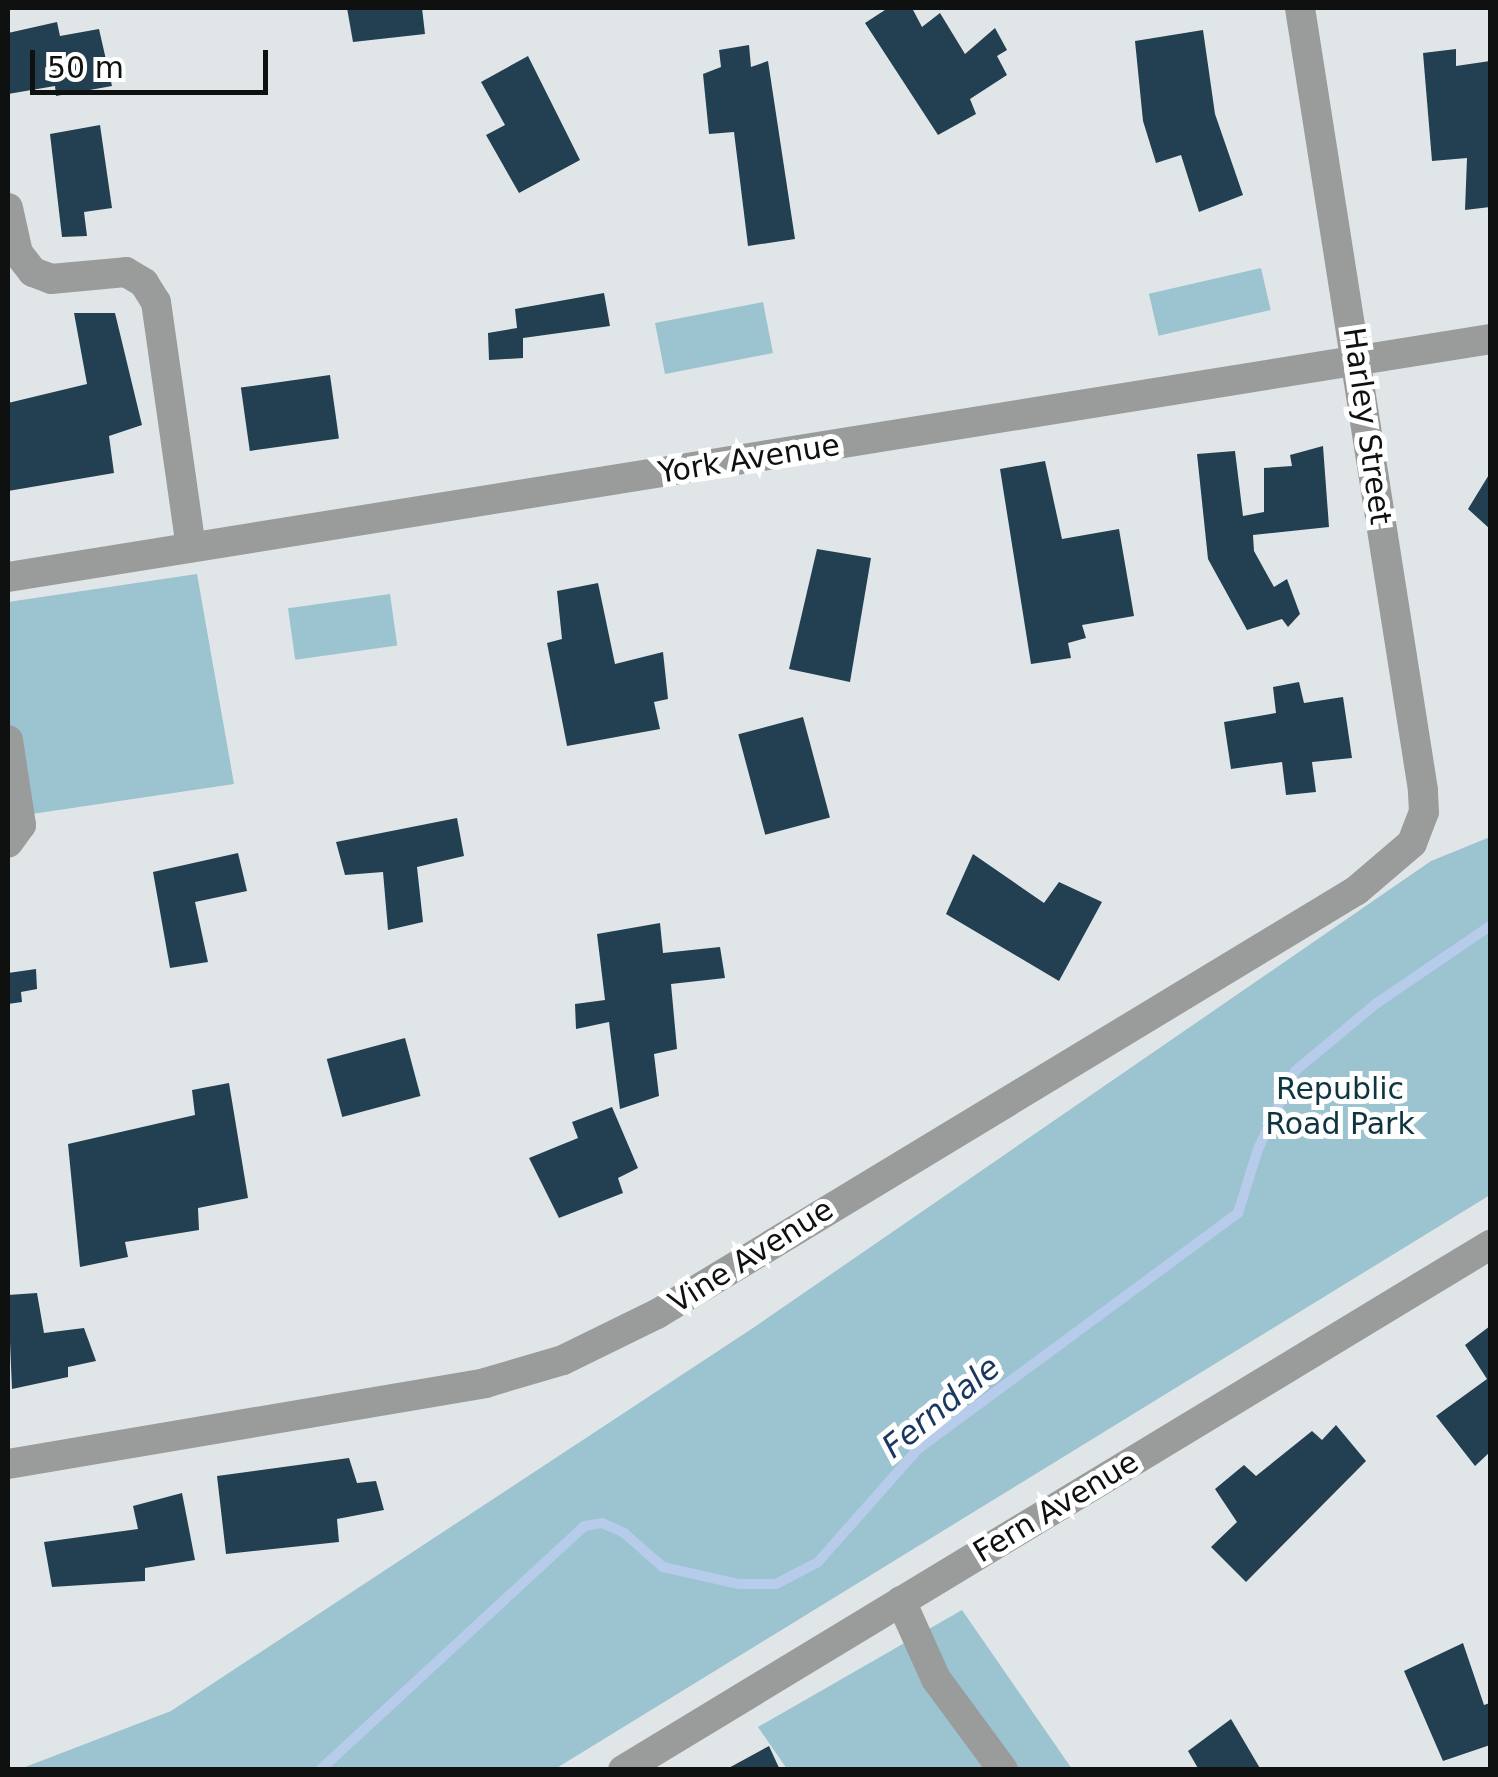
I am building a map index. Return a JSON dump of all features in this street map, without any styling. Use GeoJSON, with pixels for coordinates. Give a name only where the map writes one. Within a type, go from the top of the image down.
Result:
{"type":"FeatureCollection","features":[{"type":"Feature","properties":{"kind":"street","name":"Harley Street"},"geometry":{"type":"LineString","coordinates":[[1300,8],[1359,362],[1401,682],[1423,790],[1424,812],[1412,843]]}},
{"type":"Feature","properties":{"kind":"street"},"geometry":{"type":"LineString","coordinates":[[8,208],[18,253],[33,272],[50,279],[126,272],[144,283],[156,302],[192,548]]}},
{"type":"Feature","properties":{"kind":"street","name":"York Avenue"},"geometry":{"type":"LineString","coordinates":[[8,577],[1490,338]]}},
{"type":"Feature","properties":{"kind":"street"},"geometry":{"type":"LineString","coordinates":[[8,740],[21,825],[8,843]]}},
{"type":"Feature","properties":{"kind":"street","name":"Vine Avenue"},"geometry":{"type":"LineString","coordinates":[[8,1464],[485,1383],[563,1360],[656,1314],[1357,890],[1412,843]]}},
{"type":"Feature","properties":{"kind":"street","name":"Fern Avenue"},"geometry":{"type":"LineString","coordinates":[[623,1770],[1490,1246]]}},
{"type":"Feature","properties":{"kind":"street"},"geometry":{"type":"LineString","coordinates":[[901,1601],[936,1678],[1004,1770]]}},
{"type":"Feature","properties":{"kind":"green space"},"geometry":{"type":"Polygon","coordinates":[[[1261,268],[1271,310],[1159,336],[1149,294],[1261,268]]]}},
{"type":"Feature","properties":{"kind":"green space"},"geometry":{"type":"Polygon","coordinates":[[[763,302],[773,353],[665,374],[655,323],[763,302]]]}},
{"type":"Feature","properties":{"kind":"green space"},"geometry":{"type":"Polygon","coordinates":[[[197,574],[234,784],[25,815],[8,713],[8,602],[197,574]]]}},
{"type":"Feature","properties":{"kind":"green space"},"geometry":{"type":"Polygon","coordinates":[[[390,594],[397,645],[295,660],[288,608],[390,594]]]}},
{"type":"Feature","properties":{"kind":"green space","name":"Republic Road Park"},"geometry":{"type":"Polygon","coordinates":[[[1490,837],[1490,1195],[555,1769],[20,1769],[171,1711],[753,1328],[1431,861],[1490,837]]]}},
{"type":"Feature","properties":{"kind":"green space"},"geometry":{"type":"Polygon","coordinates":[[[962,1610],[1072,1769],[787,1769],[758,1727],[962,1610]]]}},
{"type":"Feature","properties":{"kind":"building"},"geometry":{"type":"Polygon","coordinates":[[[347,8],[422,8],[425,34],[353,42],[347,8]]]}},
{"type":"Feature","properties":{"kind":"building"},"geometry":{"type":"Polygon","coordinates":[[[888,8],[912,8],[922,27],[940,13],[965,54],[995,28],[1007,50],[997,56],[1007,75],[970,99],[976,114],[938,135],[865,23],[888,8]]]}},
{"type":"Feature","properties":{"kind":"building"},"geometry":{"type":"Polygon","coordinates":[[[57,22],[60,36],[99,29],[112,86],[56,96],[55,86],[8,94],[8,33],[57,22]]]}},
{"type":"Feature","properties":{"kind":"building"},"geometry":{"type":"Polygon","coordinates":[[[1203,30],[1215,114],[1243,195],[1199,212],[1181,155],[1156,163],[1143,121],[1135,41],[1203,30]]]}},
{"type":"Feature","properties":{"kind":"building"},"geometry":{"type":"Polygon","coordinates":[[[749,45],[751,67],[768,61],[795,239],[748,246],[734,132],[709,134],[703,74],[721,67],[719,50],[749,45]]]}},
{"type":"Feature","properties":{"kind":"building"},"geometry":{"type":"Polygon","coordinates":[[[1456,49],[1456,66],[1490,61],[1490,207],[1465,210],[1467,158],[1432,161],[1423,53],[1456,49]]]}},
{"type":"Feature","properties":{"kind":"building"},"geometry":{"type":"Polygon","coordinates":[[[528,56],[580,160],[519,193],[486,135],[505,125],[481,82],[528,56]]]}},
{"type":"Feature","properties":{"kind":"building"},"geometry":{"type":"Polygon","coordinates":[[[100,125],[112,208],[84,212],[87,236],[62,237],[50,134],[100,125]]]}},
{"type":"Feature","properties":{"kind":"building"},"geometry":{"type":"Polygon","coordinates":[[[604,293],[610,326],[523,338],[523,358],[489,360],[488,333],[517,328],[515,309],[604,293]]]}},
{"type":"Feature","properties":{"kind":"building"},"geometry":{"type":"Polygon","coordinates":[[[74,313],[115,313],[142,425],[109,436],[114,473],[8,491],[8,403],[87,384],[74,313]]]}},
{"type":"Feature","properties":{"kind":"building"},"geometry":{"type":"Polygon","coordinates":[[[330,375],[339,438],[250,451],[241,388],[330,375]]]}},
{"type":"Feature","properties":{"kind":"building"},"geometry":{"type":"Polygon","coordinates":[[[1323,446],[1329,527],[1253,535],[1254,551],[1274,587],[1287,579],[1300,614],[1288,627],[1282,619],[1247,630],[1208,559],[1197,454],[1235,451],[1243,516],[1264,512],[1264,468],[1292,466],[1290,455],[1323,446]]]}},
{"type":"Feature","properties":{"kind":"building"},"geometry":{"type":"Polygon","coordinates":[[[1045,461],[1062,539],[1119,529],[1134,616],[1082,625],[1086,638],[1068,643],[1071,658],[1031,664],[1000,469],[1045,461]]]}},
{"type":"Feature","properties":{"kind":"building"},"geometry":{"type":"Polygon","coordinates":[[[1490,473],[1490,529],[1468,509],[1490,473]]]}},
{"type":"Feature","properties":{"kind":"building"},"geometry":{"type":"Polygon","coordinates":[[[817,549],[871,558],[850,682],[789,669],[817,549]]]}},
{"type":"Feature","properties":{"kind":"building"},"geometry":{"type":"Polygon","coordinates":[[[598,583],[615,664],[663,652],[668,699],[654,702],[660,729],[567,746],[547,643],[562,639],[557,591],[598,583]]]}},
{"type":"Feature","properties":{"kind":"building"},"geometry":{"type":"Polygon","coordinates":[[[1299,682],[1304,703],[1343,697],[1352,758],[1312,762],[1316,792],[1286,795],[1282,762],[1231,769],[1224,722],[1276,713],[1273,687],[1299,682]]]}},
{"type":"Feature","properties":{"kind":"building"},"geometry":{"type":"Polygon","coordinates":[[[803,717],[830,817],[765,835],[738,734],[803,717]]]}},
{"type":"Feature","properties":{"kind":"building"},"geometry":{"type":"Polygon","coordinates":[[[457,818],[464,856],[417,867],[423,922],[388,930],[383,872],[345,875],[336,842],[457,818]]]}},
{"type":"Feature","properties":{"kind":"building"},"geometry":{"type":"Polygon","coordinates":[[[238,853],[247,891],[195,902],[208,962],[170,968],[153,872],[238,853]]]}},
{"type":"Feature","properties":{"kind":"building"},"geometry":{"type":"Polygon","coordinates":[[[973,854],[1044,903],[1059,882],[1102,902],[1059,981],[946,914],[973,854]]]}},
{"type":"Feature","properties":{"kind":"building"},"geometry":{"type":"Polygon","coordinates":[[[660,923],[663,953],[720,947],[725,978],[671,984],[677,1049],[654,1054],[659,1096],[620,1109],[609,1022],[576,1029],[575,1004],[605,1000],[597,934],[660,923]]]}},
{"type":"Feature","properties":{"kind":"building"},"geometry":{"type":"Polygon","coordinates":[[[36,969],[37,989],[21,992],[22,1002],[8,1004],[8,973],[36,969]]]}},
{"type":"Feature","properties":{"kind":"building"},"geometry":{"type":"Polygon","coordinates":[[[405,1038],[421,1096],[342,1117],[327,1059],[405,1038]]]}},
{"type":"Feature","properties":{"kind":"building"},"geometry":{"type":"Polygon","coordinates":[[[229,1083],[248,1198],[198,1208],[199,1230],[125,1242],[128,1257],[80,1267],[68,1144],[195,1115],[192,1090],[229,1083]]]}},
{"type":"Feature","properties":{"kind":"building"},"geometry":{"type":"Polygon","coordinates":[[[612,1107],[638,1168],[618,1178],[623,1193],[559,1218],[529,1158],[578,1138],[572,1122],[612,1107]]]}},
{"type":"Feature","properties":{"kind":"building"},"geometry":{"type":"Polygon","coordinates":[[[37,1293],[44,1333],[84,1328],[96,1361],[68,1367],[68,1377],[12,1389],[8,1295],[37,1293]]]}},
{"type":"Feature","properties":{"kind":"building"},"geometry":{"type":"Polygon","coordinates":[[[1490,1326],[1490,1452],[1475,1466],[1436,1416],[1487,1379],[1465,1345],[1490,1326]]]}},
{"type":"Feature","properties":{"kind":"building"},"geometry":{"type":"Polygon","coordinates":[[[1336,1425],[1366,1461],[1246,1582],[1211,1547],[1237,1522],[1215,1489],[1244,1465],[1256,1476],[1312,1431],[1322,1440],[1336,1425]]]}},
{"type":"Feature","properties":{"kind":"building"},"geometry":{"type":"Polygon","coordinates":[[[349,1458],[357,1483],[376,1481],[384,1510],[337,1519],[339,1542],[226,1554],[217,1476],[349,1458]]]}},
{"type":"Feature","properties":{"kind":"building"},"geometry":{"type":"Polygon","coordinates":[[[182,1493],[195,1560],[145,1568],[145,1581],[52,1587],[44,1542],[138,1529],[133,1506],[182,1493]]]}},
{"type":"Feature","properties":{"kind":"building"},"geometry":{"type":"Polygon","coordinates":[[[1463,1643],[1484,1705],[1490,1703],[1490,1745],[1443,1761],[1404,1671],[1463,1643]]]}},
{"type":"Feature","properties":{"kind":"building"},"geometry":{"type":"Polygon","coordinates":[[[1231,1719],[1261,1770],[1199,1770],[1188,1751],[1231,1719]]]}},
{"type":"Feature","properties":{"kind":"building"},"geometry":{"type":"Polygon","coordinates":[[[769,1746],[780,1770],[725,1770],[769,1746]]]}},
{"type":"Feature","properties":{"kind":"waterway","name":"Ferndale"},"geometry":{"type":"LineString","coordinates":[[320,1770],[584,1526],[602,1523],[624,1533],[663,1567],[739,1584],[776,1584],[818,1562],[918,1449],[1238,1213],[1258,1149],[1295,1071],[1377,1003],[1490,926]]}}]}
